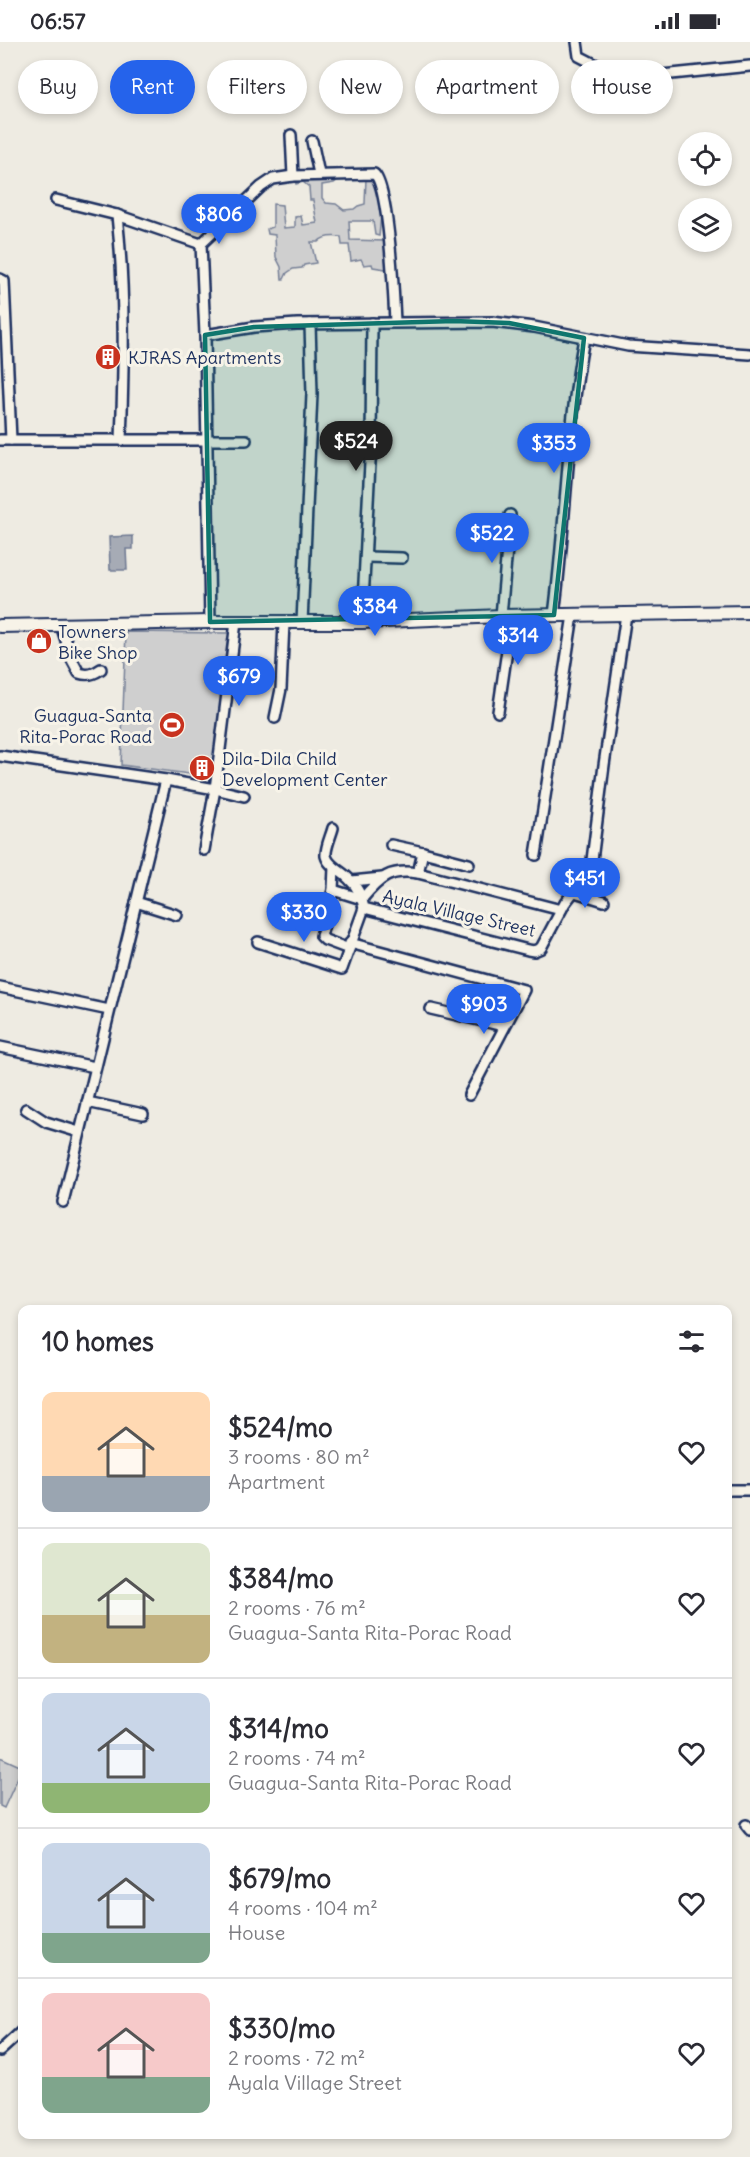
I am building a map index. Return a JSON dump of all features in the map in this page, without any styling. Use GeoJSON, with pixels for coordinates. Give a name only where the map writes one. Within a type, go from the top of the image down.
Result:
{"type":"FeatureCollection","features":[{"type":"Feature","properties":{"kind":"main road"},"geometry":{"type":"LineString","coordinates":[[0,626],[362,622],[507,616],[750,612]]}},
{"type":"Feature","properties":{"kind":"street"},"geometry":{"type":"LineString","coordinates":[[577,42],[579,56],[608,71],[620,74],[652,75],[750,66]]}},
{"type":"Feature","properties":{"kind":"street"},"geometry":{"type":"LineString","coordinates":[[291,135],[293,176]]}},
{"type":"Feature","properties":{"kind":"street"},"geometry":{"type":"LineString","coordinates":[[312,141],[319,174]]}},
{"type":"Feature","properties":{"kind":"street"},"geometry":{"type":"LineString","coordinates":[[210,622],[205,335],[201,244],[261,187],[273,179],[319,174],[374,174],[380,179],[386,216],[395,322]]}},
{"type":"Feature","properties":{"kind":"street"},"geometry":{"type":"LineString","coordinates":[[56,200],[117,215],[201,244]]}},
{"type":"Feature","properties":{"kind":"street"},"geometry":{"type":"LineString","coordinates":[[117,215],[122,265],[124,336],[121,440]]}},
{"type":"Feature","properties":{"kind":"street"},"geometry":{"type":"LineString","coordinates":[[0,279],[4,281],[10,440]]}},
{"type":"Feature","properties":{"kind":"street"},"geometry":{"type":"LineString","coordinates":[[362,622],[371,443],[372,323]]}},
{"type":"Feature","properties":{"kind":"street"},"geometry":{"type":"LineString","coordinates":[[205,335],[254,327],[310,324],[509,323],[628,346],[750,354]]}},
{"type":"Feature","properties":{"kind":"street"},"geometry":{"type":"LineString","coordinates":[[302,623],[312,394],[310,324]]}},
{"type":"Feature","properties":{"kind":"street"},"geometry":{"type":"LineString","coordinates":[[554,615],[584,338]]}},
{"type":"Feature","properties":{"kind":"street"},"geometry":{"type":"LineString","coordinates":[[0,440],[246,440]]}},
{"type":"Feature","properties":{"kind":"street"},"geometry":{"type":"LineString","coordinates":[[498,712],[507,616],[510,515]]}},
{"type":"Feature","properties":{"kind":"street"},"geometry":{"type":"LineString","coordinates":[[367,556],[402,558]]}},
{"type":"Feature","properties":{"kind":"street"},"geometry":{"type":"LineString","coordinates":[[536,855],[573,615]]}},
{"type":"Feature","properties":{"kind":"street","name":"Ayala Village Street"},"geometry":{"type":"LineString","coordinates":[[334,867],[352,881],[363,903],[534,951],[544,945],[561,910],[585,876],[592,860],[626,615]]}},
{"type":"Feature","properties":{"kind":"street"},"geometry":{"type":"LineString","coordinates":[[204,850],[215,789],[237,622]]}},
{"type":"Feature","properties":{"kind":"street"},"geometry":{"type":"LineString","coordinates":[[275,718],[280,689],[284,623]]}},
{"type":"Feature","properties":{"kind":"street"},"geometry":{"type":"LineString","coordinates":[[61,625],[79,673],[94,674],[101,669]]}},
{"type":"Feature","properties":{"kind":"street"},"geometry":{"type":"LineString","coordinates":[[0,756],[166,780],[244,796]]}},
{"type":"Feature","properties":{"kind":"street"},"geometry":{"type":"LineString","coordinates":[[63,1202],[166,780]]}},
{"type":"Feature","properties":{"kind":"street"},"geometry":{"type":"LineString","coordinates":[[333,828],[326,855],[334,867],[333,890],[321,936],[325,940],[524,990],[469,1095]]}},
{"type":"Feature","properties":{"kind":"street"},"geometry":{"type":"LineString","coordinates":[[391,845],[469,864]]}},
{"type":"Feature","properties":{"kind":"street"},"geometry":{"type":"LineString","coordinates":[[418,873],[423,852]]}},
{"type":"Feature","properties":{"kind":"street"},"geometry":{"type":"LineString","coordinates":[[258,942],[342,969],[363,903],[373,886],[398,871],[418,873],[561,910]]}},
{"type":"Feature","properties":{"kind":"street"},"geometry":{"type":"LineString","coordinates":[[352,881],[384,878]]}},
{"type":"Feature","properties":{"kind":"street"},"geometry":{"type":"LineString","coordinates":[[333,890],[363,903]]}},
{"type":"Feature","properties":{"kind":"street"},"geometry":{"type":"LineString","coordinates":[[575,892],[604,901]]}},
{"type":"Feature","properties":{"kind":"street"},"geometry":{"type":"LineString","coordinates":[[136,902],[177,915]]}},
{"type":"Feature","properties":{"kind":"street"},"geometry":{"type":"LineString","coordinates":[[0,987],[109,1010]]}},
{"type":"Feature","properties":{"kind":"street"},"geometry":{"type":"LineString","coordinates":[[431,1010],[504,1026]]}},
{"type":"Feature","properties":{"kind":"street"},"geometry":{"type":"LineString","coordinates":[[0,1047],[95,1067]]}},
{"type":"Feature","properties":{"kind":"street"},"geometry":{"type":"LineString","coordinates":[[87,1102],[143,1114]]}},
{"type":"Feature","properties":{"kind":"street"},"geometry":{"type":"LineString","coordinates":[[26,1109],[46,1122],[79,1132]]}},
{"type":"Feature","properties":{"kind":"street"},"geometry":{"type":"LineString","coordinates":[[732,1490],[750,1490]]}},
{"type":"Feature","properties":{"kind":"street"},"geometry":{"type":"LineString","coordinates":[[0,2051],[18,2035]]}},
{"type":"Feature","properties":{"kind":"highlighted area"},"geometry":{"type":"Polygon","coordinates":[[[454,321],[509,323],[584,338],[554,615],[210,622],[205,335],[254,327],[454,321]]]}},
{"type":"Feature","properties":{"kind":"shaded area"},"geometry":{"type":"Polygon","coordinates":[[[294,178],[341,178],[334,183],[322,185],[322,198],[326,203],[336,204],[344,210],[365,204],[366,178],[377,178],[381,215],[379,236],[375,235],[373,221],[349,221],[350,240],[385,241],[386,269],[373,267],[372,264],[364,265],[361,259],[351,261],[349,245],[342,245],[341,237],[332,237],[311,242],[316,263],[293,269],[282,279],[281,267],[276,257],[275,235],[268,234],[267,229],[273,227],[273,204],[282,205],[284,228],[295,227],[295,217],[301,216],[303,225],[317,223],[313,200],[310,200],[309,187],[303,182],[296,184],[294,178]]]}},
{"type":"Feature","properties":{"kind":"shaded area"},"geometry":{"type":"Polygon","coordinates":[[[133,536],[133,549],[126,549],[127,570],[110,570],[109,537],[133,536]]]}},
{"type":"Feature","properties":{"kind":"shaded area"},"geometry":{"type":"Polygon","coordinates":[[[126,632],[229,633],[212,777],[121,765],[126,632]]]}},
{"type":"Feature","properties":{"kind":"shaded area"},"geometry":{"type":"Polygon","coordinates":[[[0,1757],[18,1765],[18,1777],[4,1808],[0,1806],[0,1757]]]}},
{"type":"Feature","properties":{"kind":"place","name":"KJRAS Apartments"},"geometry":{"type":"Point","coordinates":[108,357]}},
{"type":"Feature","properties":{"kind":"place","name":"Towners Bike Shop"},"geometry":{"type":"Point","coordinates":[39,641]}},
{"type":"Feature","properties":{"kind":"place","name":"Guagua-Santa Rita-Porac Road"},"geometry":{"type":"Point","coordinates":[172,725]}},
{"type":"Feature","properties":{"kind":"place","name":"Dila-Dila Child Development Center"},"geometry":{"type":"Point","coordinates":[202,768]}}]}
